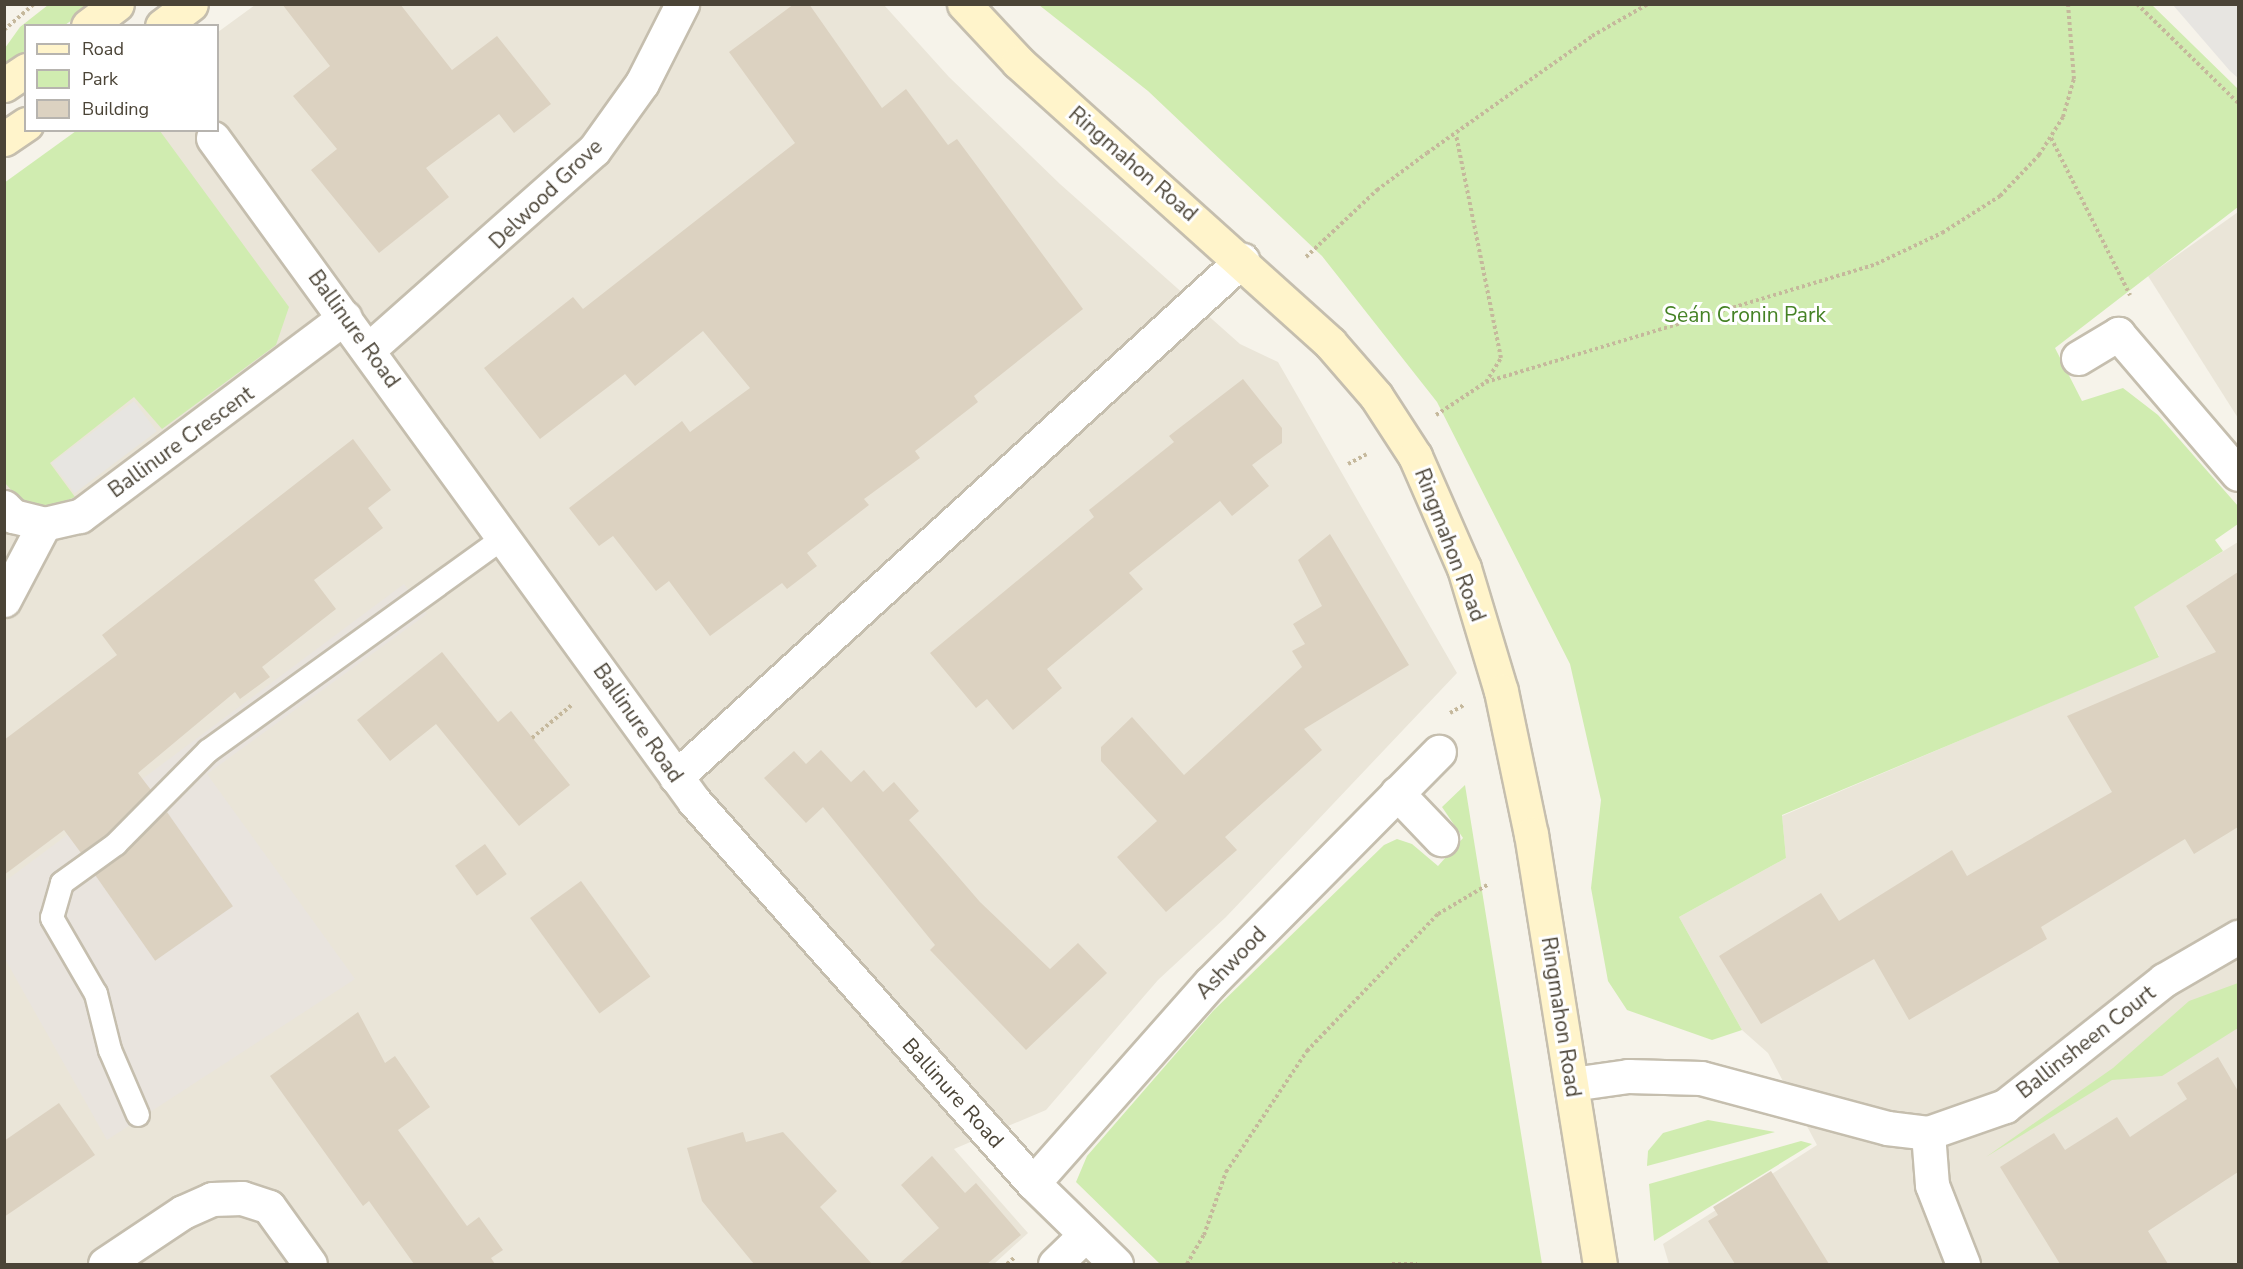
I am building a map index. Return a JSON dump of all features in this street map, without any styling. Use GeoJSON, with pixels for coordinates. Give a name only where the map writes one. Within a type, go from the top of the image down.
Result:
{"type":"FeatureCollection","features":[{"type":"Feature","properties":{"kind":"street"},"geometry":{"type":"LineString","coordinates":[[91,24],[117,4]]}},
{"type":"Feature","properties":{"kind":"street","name":"Delwood Grove"},"geometry":{"type":"LineString","coordinates":[[369,349],[587,158],[642,83],[682,4]]}},
{"type":"Feature","properties":{"kind":"street","name":"Ringmahon Road"},"geometry":{"type":"LineString","coordinates":[[964,4],[1025,68],[1242,260],[1330,343],[1403,434],[1464,568],[1501,691],[1572,1084],[1600,1264]]}},
{"type":"Feature","properties":{"kind":"street"},"geometry":{"type":"LineString","coordinates":[[4,85],[24,71]]}},
{"type":"Feature","properties":{"kind":"street"},"geometry":{"type":"LineString","coordinates":[[4,139],[24,125]]}},
{"type":"Feature","properties":{"kind":"street","name":"Ballinure Road"},"geometry":{"type":"LineString","coordinates":[[213,138],[369,349],[676,777],[1033,1183],[1116,1264]]}},
{"type":"Feature","properties":{"kind":"street"},"geometry":{"type":"LineString","coordinates":[[676,777],[1242,260]]}},
{"type":"Feature","properties":{"kind":"street","name":"Ballinure Crescent"},"geometry":{"type":"LineString","coordinates":[[4,507],[13,516],[44,524],[80,516],[345,317]]}},
{"type":"Feature","properties":{"kind":"street"},"geometry":{"type":"LineString","coordinates":[[2078,358],[2118,334],[2238,474]]}},
{"type":"Feature","properties":{"kind":"street"},"geometry":{"type":"LineString","coordinates":[[4,600],[44,524]]}},
{"type":"Feature","properties":{"kind":"street","name":"Ashwood"},"geometry":{"type":"LineString","coordinates":[[1033,1183],[1211,982],[1439,752]]}},
{"type":"Feature","properties":{"kind":"street"},"geometry":{"type":"LineString","coordinates":[[1397,793],[1440,839]]}},
{"type":"Feature","properties":{"kind":"street","name":"Ballinsheen Court"},"geometry":{"type":"LineString","coordinates":[[1572,1084],[1629,1076],[1701,1078],[1887,1128],[1928,1134],[2005,1106],[2164,980],[2238,937]]}},
{"type":"Feature","properties":{"kind":"street"},"geometry":{"type":"LineString","coordinates":[[1928,1134],[1932,1185],[1964,1264]]}},
{"type":"Feature","properties":{"kind":"street"},"geometry":{"type":"LineString","coordinates":[[105,1264],[183,1212],[212,1199],[242,1198],[269,1207],[310,1264]]}},
{"type":"Feature","properties":{"kind":"street"},"geometry":{"type":"LineString","coordinates":[[1055,1264],[1085,1235]]}},
{"type":"Feature","properties":{"kind":"lane"},"geometry":{"type":"LineString","coordinates":[[138,1115],[110,1050],[96,994],[52,918],[62,884],[116,844],[208,751],[505,537]]}},
{"type":"Feature","properties":{"kind":"path"},"geometry":{"type":"LineString","coordinates":[[4,30],[34,4]]}},
{"type":"Feature","properties":{"kind":"path"},"geometry":{"type":"LineString","coordinates":[[1306,256],[1377,190],[1592,36],[1648,4]]}},
{"type":"Feature","properties":{"kind":"path"},"geometry":{"type":"LineString","coordinates":[[1348,464],[1403,434],[1486,382],[1875,264],[1942,233],[2000,196],[2050,138],[2074,79],[2068,4]]}},
{"type":"Feature","properties":{"kind":"path"},"geometry":{"type":"LineString","coordinates":[[2137,4],[2238,103]]}},
{"type":"Feature","properties":{"kind":"path"},"geometry":{"type":"LineString","coordinates":[[1456,134],[1501,358],[1486,382]]}},
{"type":"Feature","properties":{"kind":"path"},"geometry":{"type":"LineString","coordinates":[[2050,138],[2135,303]]}},
{"type":"Feature","properties":{"kind":"path"},"geometry":{"type":"LineString","coordinates":[[532,738],[583,696]]}},
{"type":"Feature","properties":{"kind":"path"},"geometry":{"type":"LineString","coordinates":[[1187,1264],[1204,1235],[1226,1172],[1307,1051],[1438,914],[1489,884]]}},
{"type":"Feature","properties":{"kind":"path"},"geometry":{"type":"LineString","coordinates":[[1392,1264],[1417,1264]]}},
{"type":"Feature","properties":{"kind":"shaded area"},"geometry":{"type":"Polygon","coordinates":[[[255,5],[884,5],[949,77],[1060,184],[1240,344],[1278,362],[1457,673],[1226,917],[1158,980],[1046,1110],[954,1149],[1028,1233],[994,1264],[5,1264],[4,188],[81,132],[219,132],[219,31],[255,5]]]}},
{"type":"Feature","properties":{"kind":"shaded area"},"geometry":{"type":"Polygon","coordinates":[[[2173,5],[2238,5],[2238,78],[2230,71],[2173,5]]]}},
{"type":"Feature","properties":{"kind":"shaded area"},"geometry":{"type":"Polygon","coordinates":[[[2238,212],[2238,418],[2148,276],[2238,212]]]}},
{"type":"Feature","properties":{"kind":"shaded area"},"geometry":{"type":"Polygon","coordinates":[[[134,401],[157,431],[75,493],[52,463],[134,401]]]}},
{"type":"Feature","properties":{"kind":"shaded area"},"geometry":{"type":"Polygon","coordinates":[[[2238,542],[2238,1264],[1669,1264],[1663,1244],[1817,1145],[1768,1053],[1742,1030],[1679,917],[1786,858],[1782,816],[2159,656],[2133,607],[2238,542]]]}},
{"type":"Feature","properties":{"kind":"shaded area"},"geometry":{"type":"Polygon","coordinates":[[[404,584],[427,614],[207,774],[355,979],[107,1140],[5,959],[4,882],[404,584]]]}},
{"type":"Feature","properties":{"kind":"green space"},"geometry":{"type":"Polygon","coordinates":[[[48,5],[93,5],[66,24],[24,24],[24,55],[5,70],[5,48],[20,27],[48,5]]]}},
{"type":"Feature","properties":{"kind":"green space","name":"Seán Cronin Park"},"geometry":{"type":"Polygon","coordinates":[[[1039,5],[2152,5],[2238,89],[2238,207],[2055,348],[2082,401],[2123,388],[2158,415],[2238,506],[2238,524],[2215,540],[2223,551],[2134,607],[2159,657],[1782,815],[1786,858],[1679,917],[1742,1030],[1712,1040],[1627,1010],[1608,981],[1591,888],[1601,800],[1570,664],[1437,402],[1322,256],[1148,91],[1039,5]]]}},
{"type":"Feature","properties":{"kind":"green space"},"geometry":{"type":"Polygon","coordinates":[[[75,132],[161,132],[289,307],[276,345],[162,429],[134,397],[50,463],[75,497],[45,509],[21,501],[5,483],[4,183],[75,132]]]}},
{"type":"Feature","properties":{"kind":"green space"},"geometry":{"type":"Polygon","coordinates":[[[1465,785],[1542,1264],[1160,1264],[1076,1182],[1087,1156],[1213,1011],[1384,845],[1397,839],[1412,844],[1438,866],[1463,838],[1442,807],[1465,785]]]}},
{"type":"Feature","properties":{"kind":"green space"},"geometry":{"type":"Polygon","coordinates":[[[2238,983],[2238,1028],[2162,1076],[2112,1080],[1986,1157],[2113,1068],[2189,1001],[2238,983]]]}},
{"type":"Feature","properties":{"kind":"green space"},"geometry":{"type":"Polygon","coordinates":[[[1708,1120],[1775,1132],[1647,1166],[1648,1151],[1663,1133],[1708,1120]]]}},
{"type":"Feature","properties":{"kind":"green space"},"geometry":{"type":"Polygon","coordinates":[[[1801,1141],[1812,1144],[1654,1241],[1649,1184],[1801,1141]]]}},
{"type":"Feature","properties":{"kind":"building"},"geometry":{"type":"Polygon","coordinates":[[[282,4],[400,4],[452,70],[497,36],[551,104],[514,133],[499,114],[426,168],[449,197],[379,253],[311,170],[337,149],[293,96],[330,66],[282,4]]]}},
{"type":"Feature","properties":{"kind":"building"},"geometry":{"type":"Polygon","coordinates":[[[794,4],[809,4],[882,108],[906,89],[948,145],[957,139],[1083,309],[974,396],[978,402],[915,451],[920,458],[864,499],[869,505],[807,553],[817,566],[787,589],[782,583],[710,636],[669,581],[656,591],[613,536],[599,546],[569,508],[682,421],[690,432],[750,388],[703,331],[635,386],[625,374],[540,439],[484,368],[573,297],[583,309],[795,143],[729,52],[794,4]]]}},
{"type":"Feature","properties":{"kind":"building"},"geometry":{"type":"Polygon","coordinates":[[[1243,379],[1282,428],[1282,443],[1252,465],[1269,486],[1232,516],[1220,501],[1129,573],[1143,589],[1047,669],[1062,688],[1013,730],[987,699],[976,708],[930,653],[1094,517],[1089,510],[1174,442],[1169,436],[1243,379]]]}},
{"type":"Feature","properties":{"kind":"building"},"geometry":{"type":"Polygon","coordinates":[[[353,439],[391,490],[368,508],[383,528],[314,580],[336,609],[262,667],[270,677],[240,699],[235,692],[138,773],[151,790],[107,834],[81,853],[64,830],[4,875],[4,740],[117,655],[102,635],[353,439]]]}},
{"type":"Feature","properties":{"kind":"building"},"geometry":{"type":"Polygon","coordinates":[[[1330,534],[1409,665],[1304,729],[1322,750],[1225,837],[1237,850],[1166,912],[1117,857],[1157,821],[1101,761],[1101,747],[1132,717],[1184,775],[1302,667],[1292,651],[1305,644],[1293,624],[1322,606],[1298,560],[1330,534]]]}},
{"type":"Feature","properties":{"kind":"building"},"geometry":{"type":"Polygon","coordinates":[[[2238,572],[2238,827],[2194,854],[2185,839],[2041,927],[2047,939],[1909,1020],[1874,959],[1761,1024],[1719,956],[1821,893],[1839,921],[1952,850],[1967,876],[2112,792],[2067,716],[2216,652],[2186,606],[2238,572]]]}},
{"type":"Feature","properties":{"kind":"building"},"geometry":{"type":"Polygon","coordinates":[[[442,652],[498,722],[511,711],[570,785],[519,826],[436,724],[390,761],[357,720],[442,652]]]}},
{"type":"Feature","properties":{"kind":"building"},"geometry":{"type":"Polygon","coordinates":[[[821,750],[851,782],[864,770],[883,792],[894,782],[919,811],[909,820],[980,902],[1050,969],[1078,943],[1107,973],[1026,1050],[930,950],[935,945],[823,807],[806,823],[764,778],[794,751],[806,764],[821,750]]]}},
{"type":"Feature","properties":{"kind":"building"},"geometry":{"type":"Polygon","coordinates":[[[167,812],[233,906],[155,961],[89,866],[167,812]]]}},
{"type":"Feature","properties":{"kind":"building"},"geometry":{"type":"Polygon","coordinates":[[[485,844],[507,874],[477,896],[455,866],[485,844]]]}},
{"type":"Feature","properties":{"kind":"building"},"geometry":{"type":"Polygon","coordinates":[[[581,881],[650,976],[599,1013],[530,918],[581,881]]]}},
{"type":"Feature","properties":{"kind":"building"},"geometry":{"type":"Polygon","coordinates":[[[358,1012],[385,1063],[395,1056],[430,1107],[398,1130],[467,1226],[479,1217],[503,1250],[491,1258],[495,1264],[414,1264],[369,1201],[363,1206],[270,1076],[358,1012]]]}},
{"type":"Feature","properties":{"kind":"building"},"geometry":{"type":"Polygon","coordinates":[[[2218,1057],[2238,1091],[2238,1172],[2148,1231],[2168,1264],[2060,1264],[2000,1167],[2054,1133],[2065,1150],[2117,1117],[2130,1137],[2187,1099],[2177,1083],[2218,1057]]]}},
{"type":"Feature","properties":{"kind":"building"},"geometry":{"type":"Polygon","coordinates":[[[59,1103],[95,1155],[4,1217],[4,1141],[59,1103]]]}},
{"type":"Feature","properties":{"kind":"building"},"geometry":{"type":"Polygon","coordinates":[[[743,1132],[746,1142],[783,1132],[837,1191],[820,1207],[872,1264],[754,1264],[702,1201],[687,1148],[743,1132]]]}},
{"type":"Feature","properties":{"kind":"building"},"geometry":{"type":"Polygon","coordinates":[[[932,1156],[965,1193],[976,1183],[1021,1235],[987,1264],[899,1264],[939,1228],[901,1185],[932,1156]]]}},
{"type":"Feature","properties":{"kind":"building"},"geometry":{"type":"Polygon","coordinates":[[[1771,1171],[1829,1264],[1735,1264],[1708,1221],[1718,1215],[1713,1207],[1771,1171]]]}}]}
